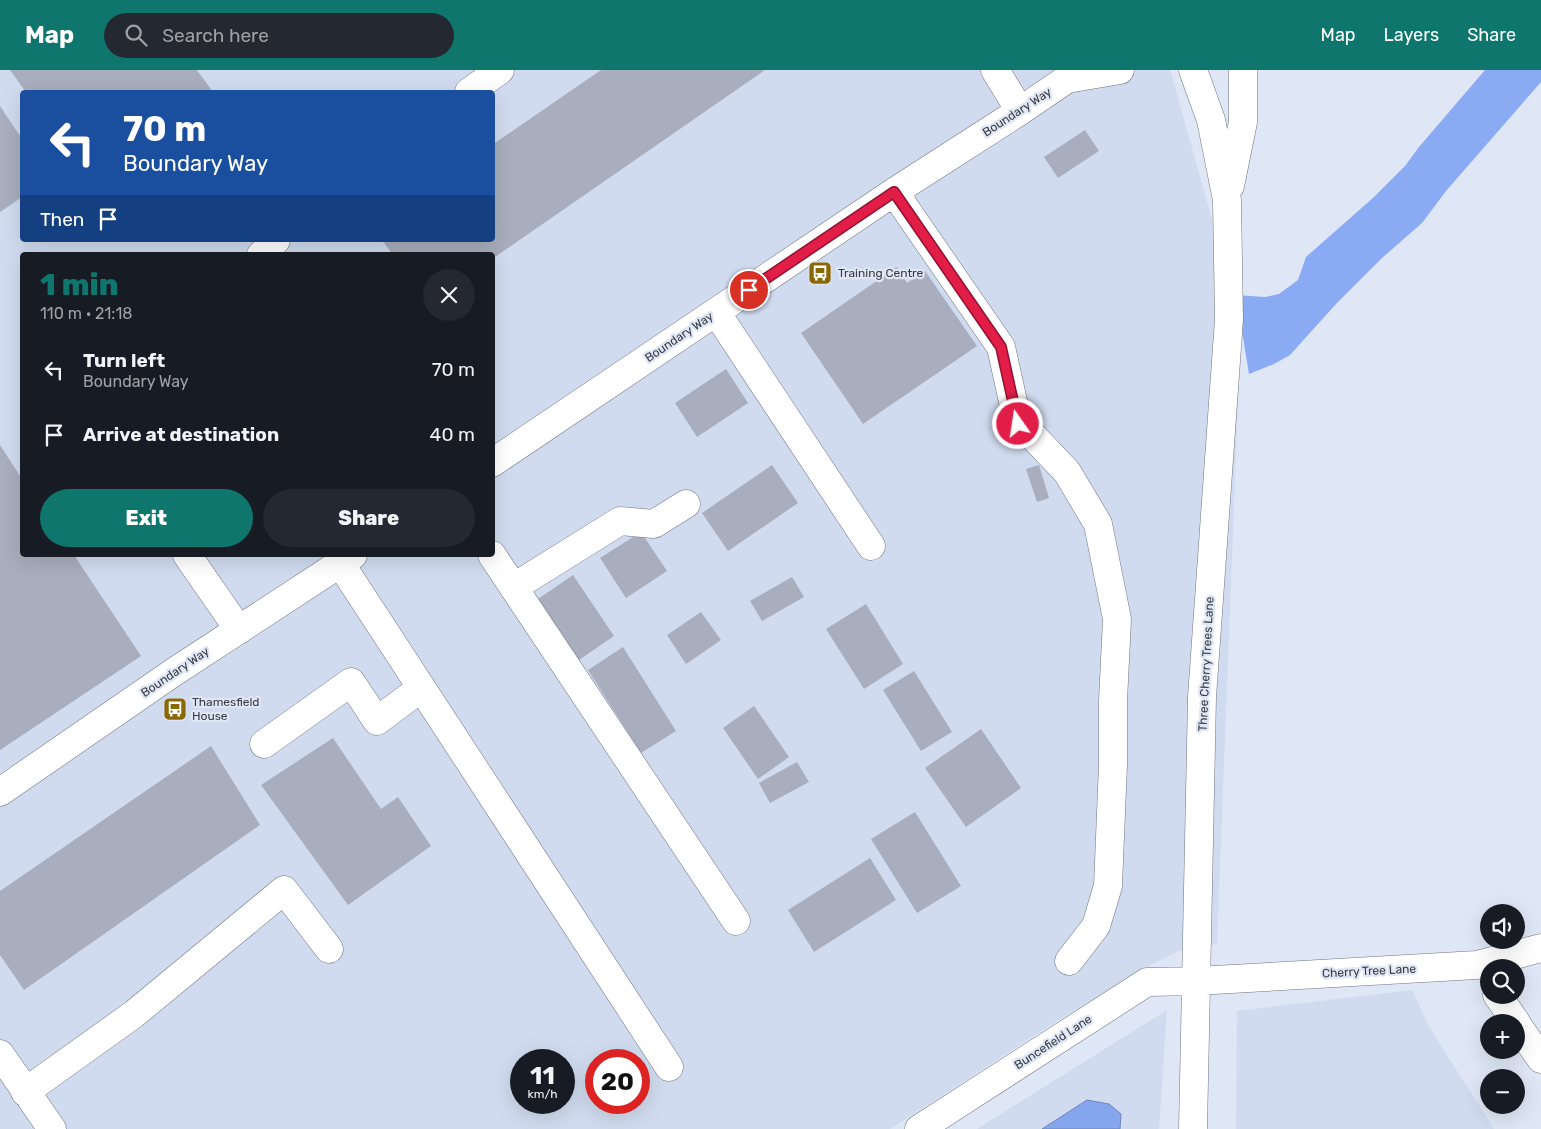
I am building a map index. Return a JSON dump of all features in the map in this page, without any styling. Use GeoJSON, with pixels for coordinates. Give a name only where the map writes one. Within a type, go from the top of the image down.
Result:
{"type":"FeatureCollection","features":[{"type":"Feature","properties":{"kind":"street"},"geometry":{"type":"LineString","coordinates":[[472,90],[500,70]]}},
{"type":"Feature","properties":{"kind":"street"},"geometry":{"type":"LineString","coordinates":[[995,70],[1020,111]]}},
{"type":"Feature","properties":{"kind":"street","name":"Boundary Way"},"geometry":{"type":"LineString","coordinates":[[495,461],[894,192],[1020,111],[1072,74],[1120,70]]}},
{"type":"Feature","properties":{"kind":"street","name":"Three Cherry Trees Lane"},"geometry":{"type":"LineString","coordinates":[[1193,70],[1211,120],[1227,200],[1229,319],[1202,697],[1193,1129]]}},
{"type":"Feature","properties":{"kind":"street","name":"Three Cherry Trees Lane"},"geometry":{"type":"LineString","coordinates":[[1227,200],[1243,122],[1243,70]]}},
{"type":"Feature","properties":{"kind":"street"},"geometry":{"type":"LineString","coordinates":[[894,192],[1001,347],[1018,424],[1029,432],[1067,472],[1098,524],[1117,618],[1108,886],[1096,926],[1069,961]]}},
{"type":"Feature","properties":{"kind":"street"},"geometry":{"type":"LineString","coordinates":[[264,252],[274,242]]}},
{"type":"Feature","properties":{"kind":"street"},"geometry":{"type":"LineString","coordinates":[[716,312],[872,546]]}},
{"type":"Feature","properties":{"kind":"street"},"geometry":{"type":"LineString","coordinates":[[514,587],[620,521],[654,524],[686,504]]}},
{"type":"Feature","properties":{"kind":"street"},"geometry":{"type":"LineString","coordinates":[[188,557],[239,630]]}},
{"type":"Feature","properties":{"kind":"street"},"geometry":{"type":"LineString","coordinates":[[493,557],[736,921]]}},
{"type":"Feature","properties":{"kind":"street"},"geometry":{"type":"LineString","coordinates":[[346,559],[421,688],[668,1067]]}},
{"type":"Feature","properties":{"kind":"street","name":"Boundary Way"},"geometry":{"type":"LineString","coordinates":[[0,792],[174,672],[346,559]]}},
{"type":"Feature","properties":{"kind":"street"},"geometry":{"type":"LineString","coordinates":[[264,744],[351,682],[377,721],[421,688]]}},
{"type":"Feature","properties":{"kind":"street"},"geometry":{"type":"LineString","coordinates":[[25,1092],[134,1014],[284,890],[329,949]]}},
{"type":"Feature","properties":{"kind":"street","name":"Cherry Tree Lane"},"geometry":{"type":"LineString","coordinates":[[1516,959],[1541,948]]}},
{"type":"Feature","properties":{"kind":"street","name":"Cherry Tree Lane"},"geometry":{"type":"LineString","coordinates":[[1196,981],[1480,974]]}},
{"type":"Feature","properties":{"kind":"street","name":"Buncefield Lane"},"geometry":{"type":"LineString","coordinates":[[919,1129],[1147,982],[1196,981]]}},
{"type":"Feature","properties":{"kind":"street"},"geometry":{"type":"LineString","coordinates":[[1525,1036],[1541,1059]]}},
{"type":"Feature","properties":{"kind":"street"},"geometry":{"type":"LineString","coordinates":[[0,1054],[52,1129]]}},
{"type":"Feature","properties":{"kind":"shaded area"},"geometry":{"type":"Polygon","coordinates":[[[0,70],[1170,70],[1241,322],[1217,944],[1179,951],[1154,963],[1060,1019],[890,1129],[0,1129],[0,70]]]}},
{"type":"Feature","properties":{"kind":"shaded area"},"geometry":{"type":"Polygon","coordinates":[[[1485,70],[1541,70],[1541,82],[1446,191],[1422,223],[1382,258],[1336,304],[1290,355],[1249,374],[1236,295],[1265,297],[1279,294],[1298,280],[1306,257],[1374,197],[1405,166],[1485,70]]]}},
{"type":"Feature","properties":{"kind":"shaded area"},"geometry":{"type":"Polygon","coordinates":[[[1412,990],[1429,1027],[1480,1107],[1480,1114],[1484,1114],[1494,1129],[1236,1129],[1237,1011],[1412,990]]]}},
{"type":"Feature","properties":{"kind":"shaded area"},"geometry":{"type":"Polygon","coordinates":[[[1167,1010],[1159,1129],[977,1129],[1167,1010]]]}},
{"type":"Feature","properties":{"kind":"shaded area"},"geometry":{"type":"Polygon","coordinates":[[[1087,1100],[1109,1104],[1121,1114],[1120,1129],[1042,1129],[1087,1100]]]}},
{"type":"Feature","properties":{"kind":"building"},"geometry":{"type":"Polygon","coordinates":[[[10,70],[197,70],[212,90],[25,90],[10,70]]]}},
{"type":"Feature","properties":{"kind":"building"},"geometry":{"type":"Polygon","coordinates":[[[601,70],[765,70],[495,257],[495,252],[391,252],[383,242],[495,242],[495,143],[601,70]]]}},
{"type":"Feature","properties":{"kind":"building"},"geometry":{"type":"Polygon","coordinates":[[[0,106],[20,136],[20,198],[0,212],[0,106]]]}},
{"type":"Feature","properties":{"kind":"building"},"geometry":{"type":"Polygon","coordinates":[[[1085,130],[1099,151],[1058,178],[1044,157],[1085,130]]]}},
{"type":"Feature","properties":{"kind":"building"},"geometry":{"type":"Polygon","coordinates":[[[897,267],[907,283],[925,271],[977,346],[863,424],[801,333],[897,267]]]}},
{"type":"Feature","properties":{"kind":"building"},"geometry":{"type":"Polygon","coordinates":[[[726,369],[748,403],[697,437],[675,403],[726,369]]]}},
{"type":"Feature","properties":{"kind":"building"},"geometry":{"type":"Polygon","coordinates":[[[0,445],[20,476],[20,557],[75,557],[141,656],[0,750],[0,445]]]}},
{"type":"Feature","properties":{"kind":"building"},"geometry":{"type":"Polygon","coordinates":[[[772,465],[798,503],[728,551],[702,513],[772,465]]]}},
{"type":"Feature","properties":{"kind":"building"},"geometry":{"type":"Polygon","coordinates":[[[1039,465],[1049,498],[1037,502],[1026,469],[1039,465]]]}},
{"type":"Feature","properties":{"kind":"building"},"geometry":{"type":"Polygon","coordinates":[[[641,532],[667,571],[626,598],[600,558],[641,532]]]}},
{"type":"Feature","properties":{"kind":"building"},"geometry":{"type":"Polygon","coordinates":[[[573,575],[614,636],[579,660],[538,599],[573,575]]]}},
{"type":"Feature","properties":{"kind":"building"},"geometry":{"type":"Polygon","coordinates":[[[792,577],[804,597],[762,621],[750,601],[792,577]]]}},
{"type":"Feature","properties":{"kind":"building"},"geometry":{"type":"Polygon","coordinates":[[[866,604],[903,664],[864,689],[826,629],[866,604]]]}},
{"type":"Feature","properties":{"kind":"building"},"geometry":{"type":"Polygon","coordinates":[[[701,612],[721,640],[686,664],[667,635],[701,612]]]}},
{"type":"Feature","properties":{"kind":"building"},"geometry":{"type":"Polygon","coordinates":[[[623,647],[676,731],[641,753],[588,670],[623,647]]]}},
{"type":"Feature","properties":{"kind":"building"},"geometry":{"type":"Polygon","coordinates":[[[914,671],[952,732],[921,751],[883,690],[914,671]]]}},
{"type":"Feature","properties":{"kind":"building"},"geometry":{"type":"Polygon","coordinates":[[[754,706],[789,757],[758,779],[723,728],[754,706]]]}},
{"type":"Feature","properties":{"kind":"building"},"geometry":{"type":"Polygon","coordinates":[[[981,729],[1021,788],[966,827],[925,768],[981,729]]]}},
{"type":"Feature","properties":{"kind":"building"},"geometry":{"type":"Polygon","coordinates":[[[333,738],[381,809],[398,797],[431,846],[348,905],[261,785],[333,738]]]}},
{"type":"Feature","properties":{"kind":"building"},"geometry":{"type":"Polygon","coordinates":[[[211,746],[260,825],[24,990],[0,955],[0,891],[211,746]]]}},
{"type":"Feature","properties":{"kind":"building"},"geometry":{"type":"Polygon","coordinates":[[[797,762],[809,782],[770,803],[759,783],[797,762]]]}},
{"type":"Feature","properties":{"kind":"building"},"geometry":{"type":"Polygon","coordinates":[[[915,812],[961,886],[917,913],[871,839],[915,812]]]}},
{"type":"Feature","properties":{"kind":"building"},"geometry":{"type":"Polygon","coordinates":[[[870,858],[896,900],[814,952],[788,910],[870,858]]]}},
{"type":"Feature","properties":{"kind":"place","name":"Training Centre"},"geometry":{"type":"Point","coordinates":[820,273]}},
{"type":"Feature","properties":{"kind":"place","name":"Thamesfield House"},"geometry":{"type":"Point","coordinates":[175,709]}},
{"type":"Feature","properties":{"kind":"route"},"geometry":{"type":"LineString","coordinates":[[749,290],[894,192],[1001,347],[1018,424]]}}]}
